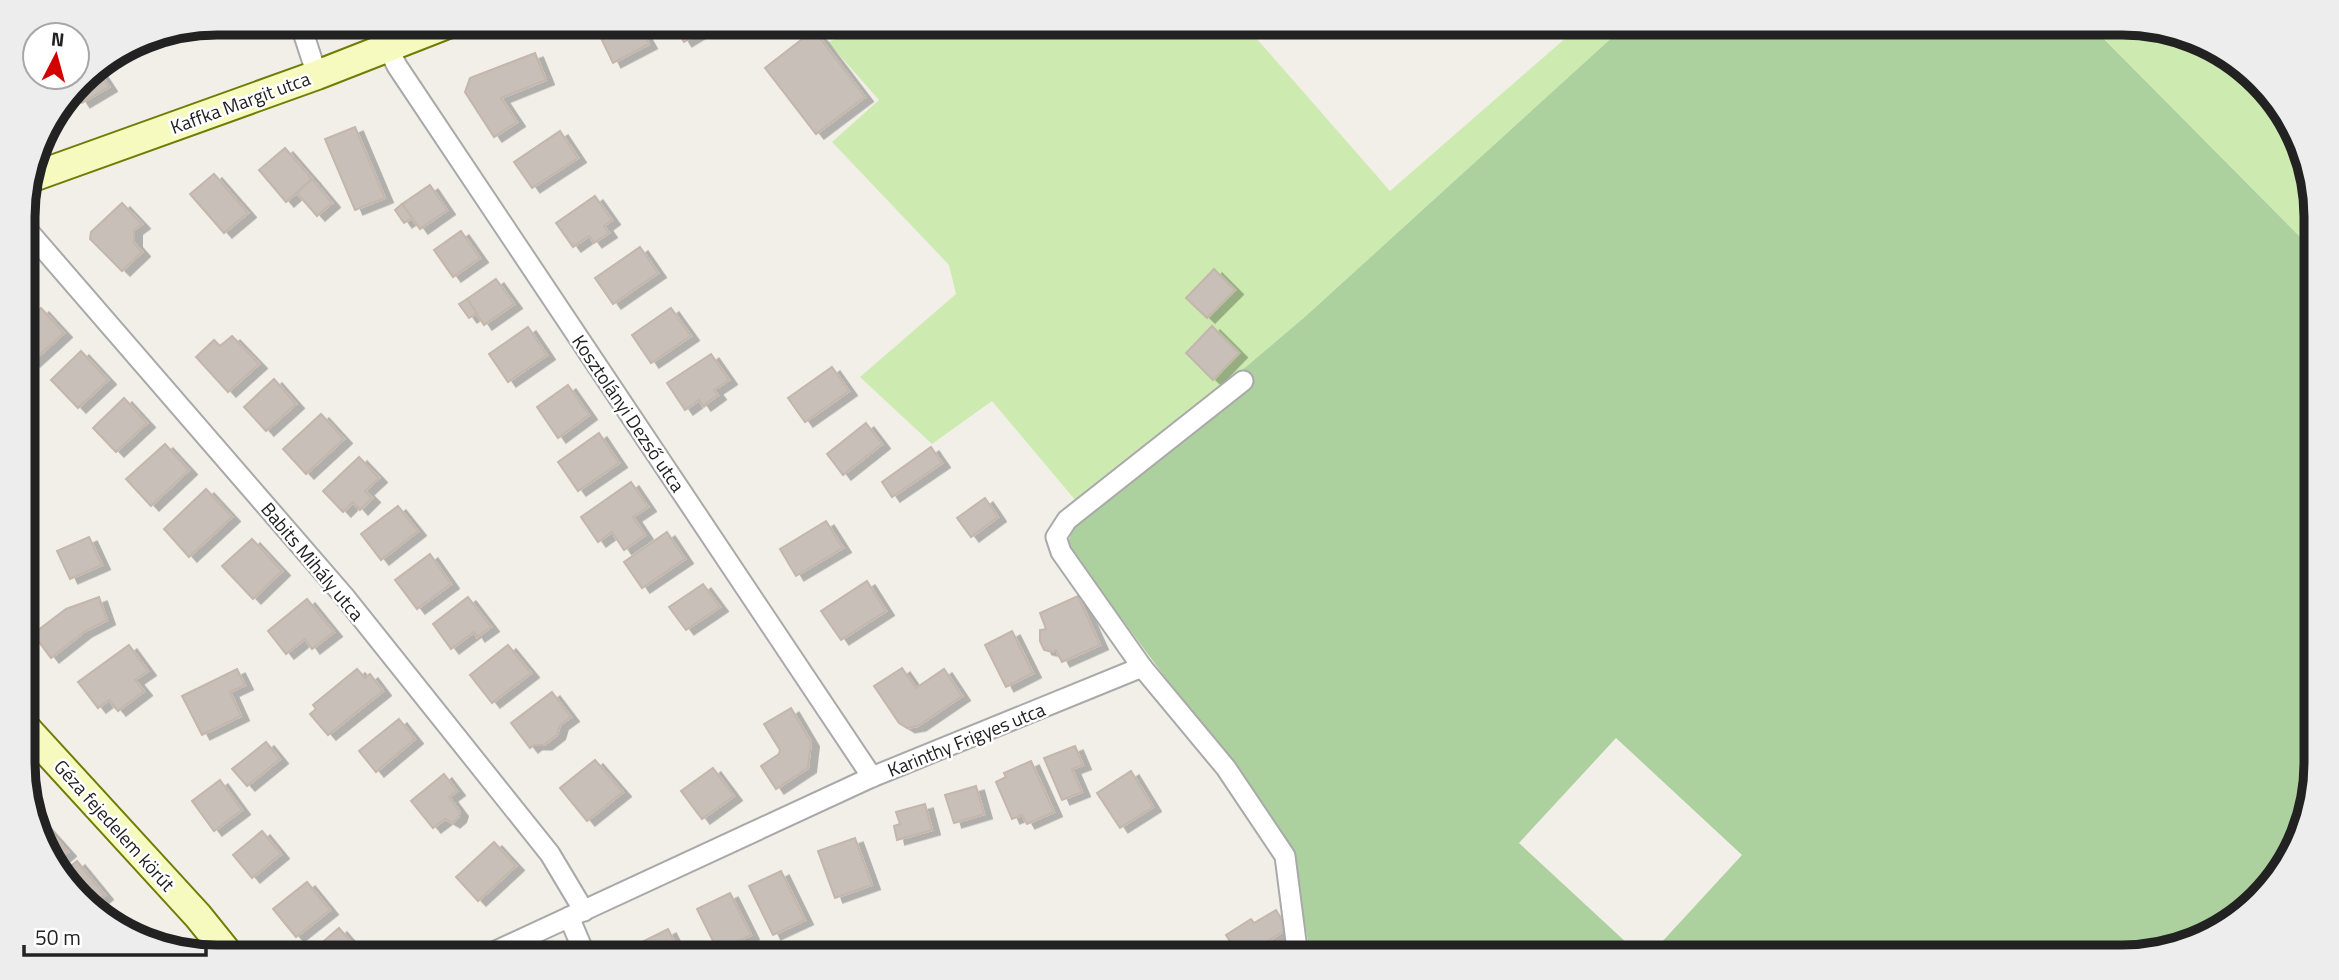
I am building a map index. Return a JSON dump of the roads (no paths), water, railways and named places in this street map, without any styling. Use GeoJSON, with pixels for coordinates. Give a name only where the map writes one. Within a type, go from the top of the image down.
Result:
{"type":"FeatureCollection","features":[{"type":"Feature","properties":{"kind":"street"},"geometry":{"type":"LineString","coordinates":[[304,35],[317,75]]}},
{"type":"Feature","properties":{"kind":"street","name":"Kaffka Margit utca"},"geometry":{"type":"LineString","coordinates":[[40,174],[420,35]]}},
{"type":"Feature","properties":{"kind":"street","name":"Kosztolányi Dezső utca"},"geometry":{"type":"LineString","coordinates":[[388,48],[397,66],[872,777]]}},
{"type":"Feature","properties":{"kind":"street","name":"Babits Mihály utca"},"geometry":{"type":"LineString","coordinates":[[35,239],[344,596],[550,855],[576,914],[583,945]]}},
{"type":"Feature","properties":{"kind":"street"},"geometry":{"type":"LineString","coordinates":[[1243,381],[1068,520],[1056,537],[1061,552],[1142,667],[1226,768],[1285,856],[1296,945]]}},
{"type":"Feature","properties":{"kind":"street","name":"Karinthy Frigyes utca"},"geometry":{"type":"LineString","coordinates":[[509,945],[872,777],[1142,667]]}},
{"type":"Feature","properties":{"kind":"street","name":"Géza fejedelem körút"},"geometry":{"type":"LineString","coordinates":[[35,743],[198,916],[221,945]]}}]}
